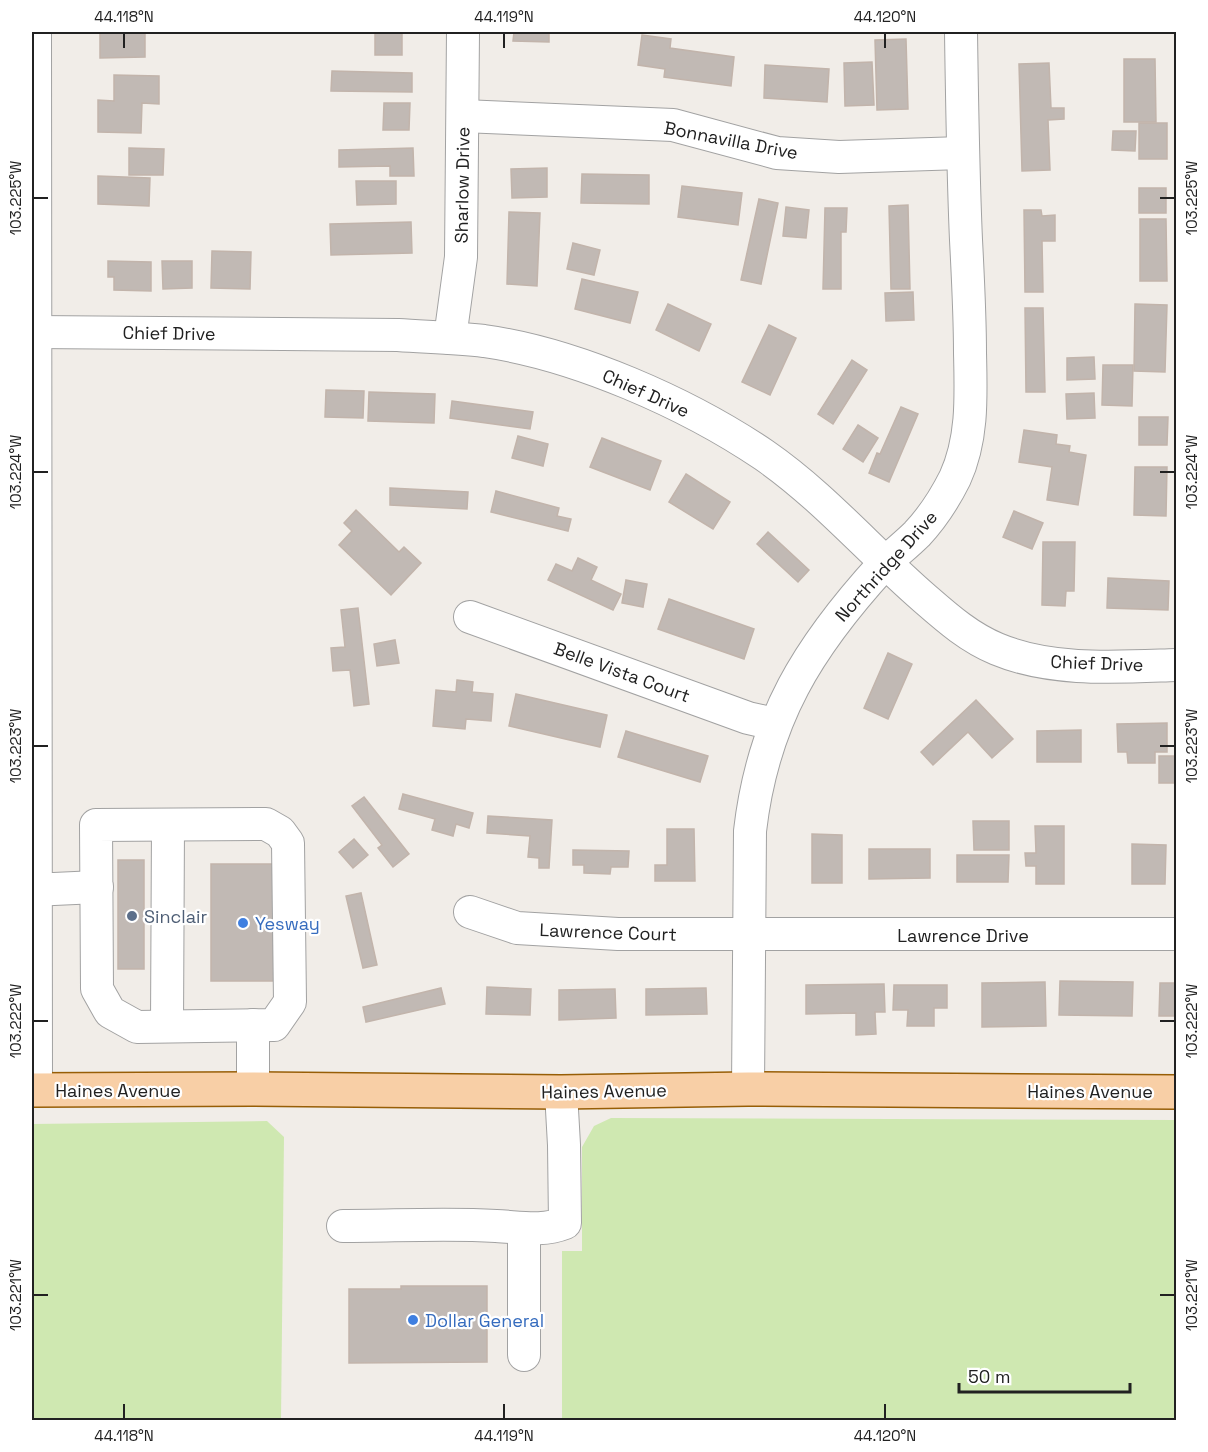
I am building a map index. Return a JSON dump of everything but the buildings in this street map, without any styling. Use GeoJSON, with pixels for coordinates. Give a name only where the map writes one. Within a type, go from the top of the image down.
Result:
{"type":"FeatureCollection","features":[{"type":"Feature","properties":{"kind":"main road","name":"Haines Avenue"},"geometry":{"type":"LineString","coordinates":[[34,1090],[253,1089],[561,1092],[748,1089],[1176,1092]]}},
{"type":"Feature","properties":{"kind":"street"},"geometry":{"type":"LineString","coordinates":[[34,1090],[35,32]]}},
{"type":"Feature","properties":{"kind":"street","name":"Sharlow Drive"},"geometry":{"type":"LineString","coordinates":[[450,338],[462,256],[463,32]]}},
{"type":"Feature","properties":{"kind":"street","name":"Northridge Drive"},"geometry":{"type":"LineString","coordinates":[[748,1089],[750,831],[754,797],[775,724],[792,686],[822,638],[885,564],[918,533],[941,504],[955,477],[965,449],[970,419],[971,378],[962,153],[960,32]]}},
{"type":"Feature","properties":{"kind":"street","name":"Bonnavilla Drive"},"geometry":{"type":"LineString","coordinates":[[463,116],[673,125],[777,153],[839,157],[962,153]]}},
{"type":"Feature","properties":{"kind":"street","name":"Chief Drive"},"geometry":{"type":"LineString","coordinates":[[35,332],[398,335],[450,338],[513,347],[623,380],[728,432],[765,456],[817,496],[885,564],[963,631],[998,649],[1047,663],[1097,666],[1176,665]]}},
{"type":"Feature","properties":{"kind":"street","name":"Belle Vista Court"},"geometry":{"type":"LineString","coordinates":[[470,617],[748,718],[775,724]]}},
{"type":"Feature","properties":{"kind":"street"},"geometry":{"type":"LineString","coordinates":[[266,824],[280,832],[288,843],[290,1002],[274,1025],[137,1027],[110,1012],[97,989],[96,825],[168,825],[266,824]]}},
{"type":"Feature","properties":{"kind":"street"},"geometry":{"type":"LineString","coordinates":[[167,1026],[168,825]]}},
{"type":"Feature","properties":{"kind":"street"},"geometry":{"type":"LineString","coordinates":[[34,890],[96,887]]}},
{"type":"Feature","properties":{"kind":"street","name":"Lawrence Court"},"geometry":{"type":"LineString","coordinates":[[470,912],[517,928],[561,933],[749,935]]}},
{"type":"Feature","properties":{"kind":"street","name":"Lawrence Drive"},"geometry":{"type":"LineString","coordinates":[[749,935],[1176,934]]}},
{"type":"Feature","properties":{"kind":"street"},"geometry":{"type":"LineString","coordinates":[[253,1025],[253,1089]]}},
{"type":"Feature","properties":{"kind":"street"},"geometry":{"type":"LineString","coordinates":[[343,1226],[497,1226],[524,1229],[554,1227],[565,1223],[561,1092]]}},
{"type":"Feature","properties":{"kind":"street"},"geometry":{"type":"LineString","coordinates":[[524,1229],[524,1355]]}},
{"type":"Feature","properties":{"kind":"green space"},"geometry":{"type":"Polygon","coordinates":[[[611,1118],[1176,1120],[1176,1420],[291,1420],[562,1419],[562,1251],[582,1251],[582,1147],[594,1126],[611,1118]]]}},
{"type":"Feature","properties":{"kind":"green space"},"geometry":{"type":"Polygon","coordinates":[[[267,1121],[284,1137],[281,1420],[32,1420],[32,1124],[267,1121]]]}},
{"type":"Feature","properties":{"kind":"place","name":"Sinclair"},"geometry":{"type":"Point","coordinates":[132,916]}},
{"type":"Feature","properties":{"kind":"place","name":"Yesway"},"geometry":{"type":"Point","coordinates":[243,923]}},
{"type":"Feature","properties":{"kind":"place","name":"Dollar General"},"geometry":{"type":"Point","coordinates":[413,1320]}}]}
